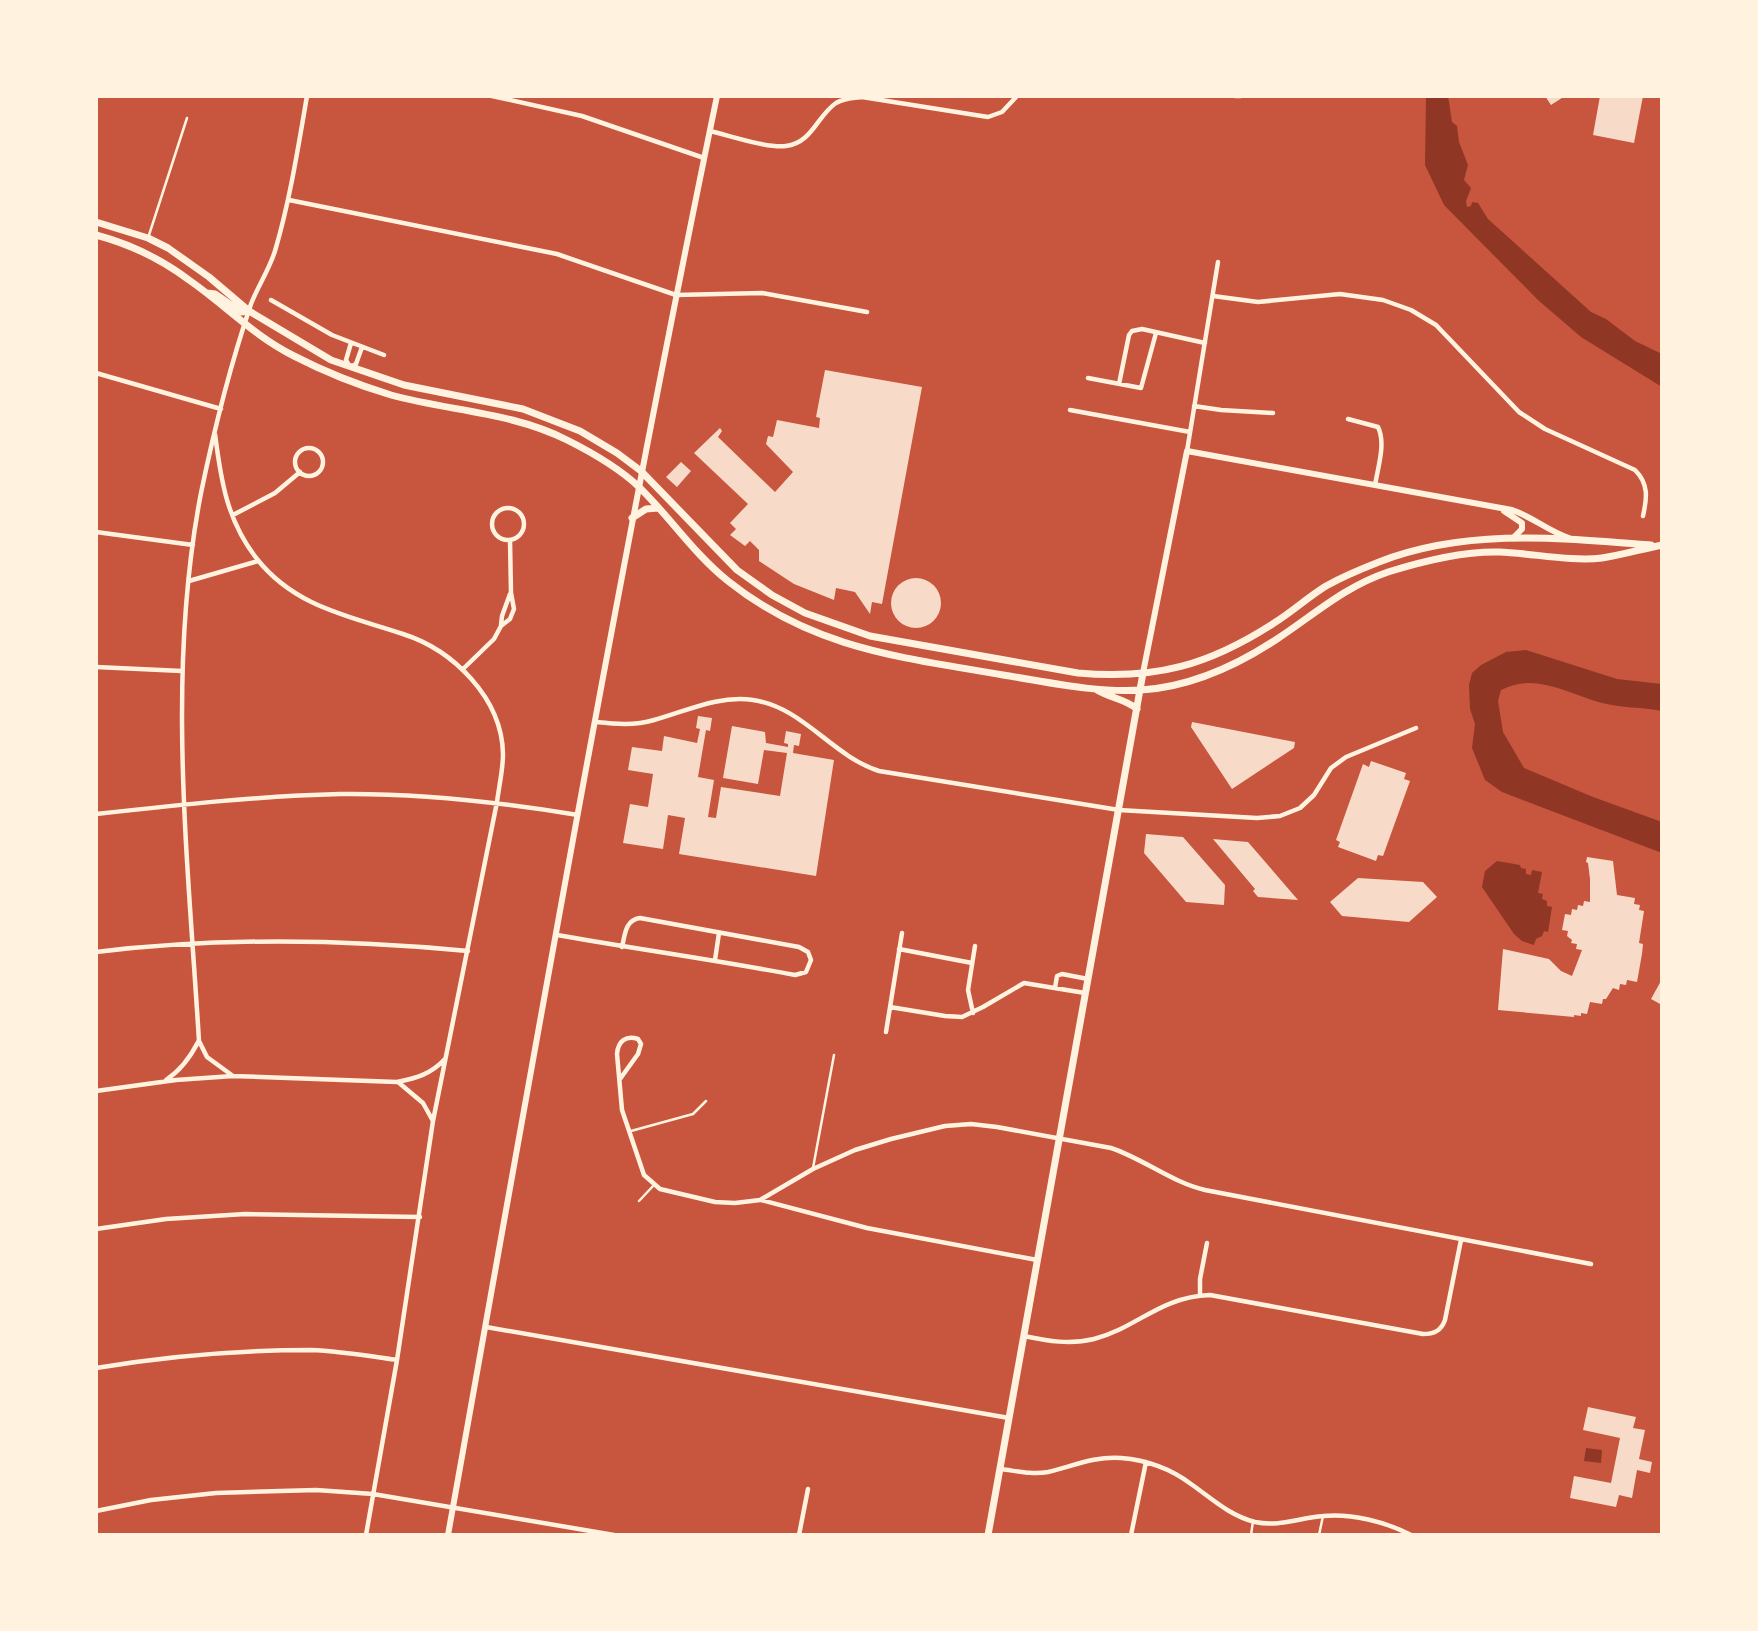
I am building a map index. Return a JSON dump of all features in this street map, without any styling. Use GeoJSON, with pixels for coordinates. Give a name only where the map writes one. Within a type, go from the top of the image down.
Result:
{"type":"FeatureCollection","features":[{"type":"Feature","properties":{"kind":"main road"},"geometry":{"type":"LineString","coordinates":[[96,222],[148,239],[188,260],[249,311],[300,343],[350,368],[404,385],[542,415],[600,442],[641,471],[737,570],[772,595],[805,613],[863,635],[1000,661],[1099,675],[1143,673],[1187,666],[1229,650],[1326,586],[1378,562],[1421,548],[1457,541],[1513,538],[1574,539],[1660,546]]}},
{"type":"Feature","properties":{"kind":"main road"},"geometry":{"type":"LineString","coordinates":[[96,235],[141,250],[191,281],[244,326],[294,356],[345,379],[392,395],[538,427],[590,453],[638,486],[724,579],[762,607],[798,627],[859,648],[1094,689],[1140,690],[1186,683],[1237,664],[1332,598],[1384,574],[1457,555],[1483,553],[1599,558],[1660,546]]}},
{"type":"Feature","properties":{"kind":"main road"},"geometry":{"type":"LineString","coordinates":[[205,292],[215,293],[242,312],[249,311]]}},
{"type":"Feature","properties":{"kind":"main road"},"geometry":{"type":"LineString","coordinates":[[345,379],[350,368]]}},
{"type":"Feature","properties":{"kind":"main road"},"geometry":{"type":"LineString","coordinates":[[453,408],[455,395]]}},
{"type":"Feature","properties":{"kind":"main road"},"geometry":{"type":"LineString","coordinates":[[538,427],[542,415]]}},
{"type":"Feature","properties":{"kind":"main road"},"geometry":{"type":"LineString","coordinates":[[632,518],[646,509],[658,508]]}},
{"type":"Feature","properties":{"kind":"main road"},"geometry":{"type":"LineString","coordinates":[[1482,540],[1483,553]]}},
{"type":"Feature","properties":{"kind":"main road"},"geometry":{"type":"LineString","coordinates":[[1378,562],[1384,574]]}},
{"type":"Feature","properties":{"kind":"main road"},"geometry":{"type":"LineString","coordinates":[[1289,612],[1297,624]]}},
{"type":"Feature","properties":{"kind":"main road"},"geometry":{"type":"LineString","coordinates":[[859,648],[863,635]]}},
{"type":"Feature","properties":{"kind":"main road"},"geometry":{"type":"LineString","coordinates":[[998,674],[1000,661]]}},
{"type":"Feature","properties":{"kind":"main road"},"geometry":{"type":"LineString","coordinates":[[988,1535],[1143,673]]}},
{"type":"Feature","properties":{"kind":"main road"},"geometry":{"type":"LineString","coordinates":[[1094,689],[1111,698],[1127,702],[1137,709]]}},
{"type":"Feature","properties":{"kind":"street"},"geometry":{"type":"LineString","coordinates":[[233,1076],[207,1057],[199,1041],[186,804],[182,671],[192,545],[201,493],[244,326],[273,256],[289,200],[307,96]]}},
{"type":"Feature","properties":{"kind":"street"},"geometry":{"type":"LineString","coordinates":[[492,96],[582,116],[704,158]]}},
{"type":"Feature","properties":{"kind":"street"},"geometry":{"type":"LineString","coordinates":[[448,1535],[632,518],[717,96]]}},
{"type":"Feature","properties":{"kind":"street"},"geometry":{"type":"LineString","coordinates":[[710,131],[785,146],[799,142],[809,135],[834,104],[847,98],[862,97],[988,117],[1002,112],[1017,96]]}},
{"type":"Feature","properties":{"kind":"street"},"geometry":{"type":"LineString","coordinates":[[1235,96],[1241,96]]}},
{"type":"Feature","properties":{"kind":"street"},"geometry":{"type":"LineString","coordinates":[[289,200],[557,254],[676,295],[762,293],[867,312]]}},
{"type":"Feature","properties":{"kind":"street"},"geometry":{"type":"LineString","coordinates":[[1143,673],[1187,451],[1218,262]]}},
{"type":"Feature","properties":{"kind":"street"},"geometry":{"type":"LineString","coordinates":[[1213,296],[1258,302],[1340,294],[1383,300],[1411,310],[1436,325],[1519,412],[1545,429],[1635,470],[1646,489],[1643,516]]}},
{"type":"Feature","properties":{"kind":"street"},"geometry":{"type":"LineString","coordinates":[[271,300],[351,343],[384,355]]}},
{"type":"Feature","properties":{"kind":"street"},"geometry":{"type":"LineString","coordinates":[[1119,384],[1129,335],[1136,330],[1205,343]]}},
{"type":"Feature","properties":{"kind":"street"},"geometry":{"type":"LineString","coordinates":[[1088,378],[1141,388],[1156,332]]}},
{"type":"Feature","properties":{"kind":"street"},"geometry":{"type":"LineString","coordinates":[[351,343],[346,359],[350,368],[356,364],[362,347]]}},
{"type":"Feature","properties":{"kind":"street"},"geometry":{"type":"LineString","coordinates":[[96,373],[221,409]]}},
{"type":"Feature","properties":{"kind":"street"},"geometry":{"type":"LineString","coordinates":[[1194,406],[1273,413]]}},
{"type":"Feature","properties":{"kind":"street"},"geometry":{"type":"LineString","coordinates":[[1070,410],[1190,432]]}},
{"type":"Feature","properties":{"kind":"street"},"geometry":{"type":"LineString","coordinates":[[1348,419],[1371,424],[1378,427],[1381,433],[1382,443],[1374,486]]}},
{"type":"Feature","properties":{"kind":"street"},"geometry":{"type":"LineString","coordinates":[[215,434],[223,493],[244,540],[258,561],[288,587],[310,601],[338,615],[406,634],[443,654],[463,669],[484,696],[500,734],[503,753],[468,951],[433,1121],[397,1360],[366,1535]]}},
{"type":"Feature","properties":{"kind":"street"},"geometry":{"type":"LineString","coordinates":[[309,448],[317,451],[323,458],[320,470],[308,476],[300,472],[296,464],[300,451],[309,448]]}},
{"type":"Feature","properties":{"kind":"street"},"geometry":{"type":"LineString","coordinates":[[1187,451],[1524,514],[1547,530],[1574,539]]}},
{"type":"Feature","properties":{"kind":"street"},"geometry":{"type":"LineString","coordinates":[[233,515],[275,493],[300,472]]}},
{"type":"Feature","properties":{"kind":"street"},"geometry":{"type":"LineString","coordinates":[[507,508],[518,511],[523,520],[522,531],[510,540],[496,535],[492,526],[497,512],[507,508]]}},
{"type":"Feature","properties":{"kind":"street"},"geometry":{"type":"LineString","coordinates":[[1500,509],[1522,523],[1522,529],[1513,538]]}},
{"type":"Feature","properties":{"kind":"street"},"geometry":{"type":"LineString","coordinates":[[96,532],[192,545]]}},
{"type":"Feature","properties":{"kind":"street"},"geometry":{"type":"LineString","coordinates":[[501,626],[510,619],[514,609],[510,540]]}},
{"type":"Feature","properties":{"kind":"street"},"geometry":{"type":"LineString","coordinates":[[190,581],[258,561]]}},
{"type":"Feature","properties":{"kind":"street"},"geometry":{"type":"LineString","coordinates":[[463,669],[494,639],[511,593]]}},
{"type":"Feature","properties":{"kind":"street"},"geometry":{"type":"LineString","coordinates":[[96,667],[182,671]]}},
{"type":"Feature","properties":{"kind":"street"},"geometry":{"type":"LineString","coordinates":[[595,722],[628,725],[652,721],[706,703],[752,700],[784,710],[844,754],[879,771],[1119,810],[1257,818],[1280,816],[1300,808],[1314,795],[1331,768],[1346,757],[1416,728]]}},
{"type":"Feature","properties":{"kind":"street"},"geometry":{"type":"LineString","coordinates":[[96,814],[186,804],[340,794],[425,796],[496,802],[578,814]]}},
{"type":"Feature","properties":{"kind":"street"},"geometry":{"type":"LineString","coordinates":[[557,935],[622,947],[715,960],[795,975],[806,972],[811,963],[809,954],[802,948],[637,918],[628,924],[622,947]]}},
{"type":"Feature","properties":{"kind":"street"},"geometry":{"type":"LineString","coordinates":[[715,960],[719,933]]}},
{"type":"Feature","properties":{"kind":"street"},"geometry":{"type":"LineString","coordinates":[[886,1032],[902,933]]}},
{"type":"Feature","properties":{"kind":"street"},"geometry":{"type":"LineString","coordinates":[[96,952],[193,942],[343,941],[468,951]]}},
{"type":"Feature","properties":{"kind":"street"},"geometry":{"type":"LineString","coordinates":[[973,1013],[968,990],[975,946]]}},
{"type":"Feature","properties":{"kind":"street"},"geometry":{"type":"LineString","coordinates":[[899,949],[972,963]]}},
{"type":"Feature","properties":{"kind":"street"},"geometry":{"type":"LineString","coordinates":[[1055,988],[1057,976],[1062,974],[1088,979]]}},
{"type":"Feature","properties":{"kind":"street"},"geometry":{"type":"LineString","coordinates":[[890,1007],[962,1017],[1024,983],[1086,993]]}},
{"type":"Feature","properties":{"kind":"street"},"geometry":{"type":"LineString","coordinates":[[620,1079],[640,1050],[638,1039],[627,1038],[618,1046],[621,1104],[641,1169],[654,1185],[667,1191],[721,1203],[760,1200],[867,1228],[1037,1260]]}},
{"type":"Feature","properties":{"kind":"street"},"geometry":{"type":"LineString","coordinates":[[162,1082],[183,1066],[199,1041]]}},
{"type":"Feature","properties":{"kind":"street"},"geometry":{"type":"LineString","coordinates":[[96,1091],[233,1076],[397,1082],[414,1079],[434,1070],[445,1059]]}},
{"type":"Feature","properties":{"kind":"street"},"geometry":{"type":"LineString","coordinates":[[397,1082],[423,1103],[433,1121]]}},
{"type":"Feature","properties":{"kind":"street"},"geometry":{"type":"LineString","coordinates":[[760,1200],[813,1169],[866,1146],[945,1126],[983,1125],[1126,1153],[1192,1187],[1591,1264]]}},
{"type":"Feature","properties":{"kind":"street"},"geometry":{"type":"LineString","coordinates":[[96,1229],[166,1219],[245,1214],[420,1217]]}},
{"type":"Feature","properties":{"kind":"street"},"geometry":{"type":"LineString","coordinates":[[1024,1336],[1068,1343],[1097,1338],[1170,1302],[1200,1295],[1223,1296],[1423,1334],[1436,1332],[1445,1320],[1461,1240]]}},
{"type":"Feature","properties":{"kind":"street"},"geometry":{"type":"LineString","coordinates":[[1200,1295],[1200,1279],[1207,1243]]}},
{"type":"Feature","properties":{"kind":"street"},"geometry":{"type":"LineString","coordinates":[[485,1327],[1009,1418]]}},
{"type":"Feature","properties":{"kind":"street"},"geometry":{"type":"LineString","coordinates":[[96,1368],[211,1353],[314,1350],[397,1360]]}},
{"type":"Feature","properties":{"kind":"street"},"geometry":{"type":"LineString","coordinates":[[1000,1468],[1026,1473],[1048,1472],[1097,1459],[1121,1458],[1146,1462],[1169,1471],[1226,1509],[1253,1521],[1284,1524],[1323,1516],[1341,1516],[1384,1524],[1411,1535]]}},
{"type":"Feature","properties":{"kind":"street"},"geometry":{"type":"LineString","coordinates":[[1131,1535],[1146,1462]]}},
{"type":"Feature","properties":{"kind":"street"},"geometry":{"type":"LineString","coordinates":[[799,1534],[808,1489]]}},
{"type":"Feature","properties":{"kind":"street"},"geometry":{"type":"LineString","coordinates":[[96,1511],[151,1500],[216,1493],[289,1490],[373,1494],[614,1535]]}},
{"type":"Feature","properties":{"kind":"lane"},"geometry":{"type":"LineString","coordinates":[[148,239],[187,118]]}},
{"type":"Feature","properties":{"kind":"lane"},"geometry":{"type":"LineString","coordinates":[[813,1169],[834,1055]]}},
{"type":"Feature","properties":{"kind":"lane"},"geometry":{"type":"LineString","coordinates":[[628,1132],[693,1114],[706,1101]]}},
{"type":"Feature","properties":{"kind":"lane"},"geometry":{"type":"LineString","coordinates":[[639,1201],[654,1185]]}},
{"type":"Feature","properties":{"kind":"lane"},"geometry":{"type":"LineString","coordinates":[[1320,1535],[1323,1516]]}},
{"type":"Feature","properties":{"kind":"lane"},"geometry":{"type":"LineString","coordinates":[[1251,1535],[1253,1521]]}},
{"type":"Feature","properties":{"kind":"shaded area"},"geometry":{"type":"Polygon","coordinates":[[[1426,96],[1448,96],[1452,122],[1457,126],[1459,142],[1468,165],[1464,180],[1471,188],[1466,201],[1467,207],[1471,206],[1472,202],[1478,203],[1488,219],[1591,312],[1606,319],[1635,341],[1662,354],[1662,387],[1581,337],[1538,300],[1444,205],[1425,165],[1426,96]]]}},
{"type":"Feature","properties":{"kind":"shaded area"},"geometry":{"type":"Polygon","coordinates":[[[1526,650],[1617,679],[1662,684],[1662,711],[1609,705],[1552,686],[1526,683],[1501,690],[1498,701],[1503,732],[1524,768],[1662,822],[1662,853],[1502,792],[1485,780],[1472,748],[1475,724],[1470,709],[1469,685],[1472,673],[1506,652],[1526,650]]]}},
{"type":"Feature","properties":{"kind":"shaded area"},"geometry":{"type":"Polygon","coordinates":[[[1497,861],[1520,865],[1526,869],[1526,874],[1531,875],[1532,870],[1542,872],[1538,893],[1543,894],[1542,899],[1547,901],[1547,906],[1552,907],[1548,932],[1544,931],[1534,945],[1522,941],[1514,934],[1482,887],[1485,871],[1497,861]]]}},
{"type":"Feature","properties":{"kind":"shaded area"},"geometry":{"type":"Polygon","coordinates":[[[1586,1448],[1602,1450],[1601,1463],[1584,1461],[1586,1448]]]}},
{"type":"Feature","properties":{"kind":"building"},"geometry":{"type":"Polygon","coordinates":[[[1545,96],[1565,96],[1551,105],[1545,96]]]}},
{"type":"Feature","properties":{"kind":"building"},"geometry":{"type":"Polygon","coordinates":[[[1600,96],[1643,96],[1634,143],[1593,135],[1600,96]]]}},
{"type":"Feature","properties":{"kind":"building"},"geometry":{"type":"Polygon","coordinates":[[[825,370],[922,387],[882,604],[872,602],[870,614],[855,592],[836,588],[834,600],[794,584],[759,561],[759,550],[750,541],[745,546],[730,535],[736,529],[730,523],[748,504],[694,453],[720,428],[722,431],[718,437],[775,492],[793,472],[766,444],[768,436],[773,437],[777,420],[819,428],[820,418],[816,417],[825,370]]]}},
{"type":"Feature","properties":{"kind":"building"},"geometry":{"type":"Polygon","coordinates":[[[681,462],[691,471],[677,487],[666,477],[681,462]]]}},
{"type":"Feature","properties":{"kind":"building"},"geometry":{"type":"Polygon","coordinates":[[[916,578],[934,585],[941,603],[934,621],[916,628],[898,621],[891,603],[898,585],[916,578]]]}},
{"type":"Feature","properties":{"kind":"building"},"geometry":{"type":"Polygon","coordinates":[[[698,716],[712,718],[710,731],[706,730],[698,777],[714,780],[708,817],[716,818],[721,787],[780,796],[787,753],[764,750],[758,784],[723,778],[732,726],[765,732],[766,743],[788,747],[788,744],[784,743],[786,731],[801,734],[799,746],[794,745],[793,753],[834,760],[816,876],[679,854],[685,818],[668,815],[663,849],[623,843],[630,804],[648,807],[653,774],[628,770],[632,747],[662,751],[664,736],[697,743],[700,729],[696,728],[698,716]]]}},
{"type":"Feature","properties":{"kind":"building"},"geometry":{"type":"Polygon","coordinates":[[[1192,722],[1295,742],[1294,748],[1232,789],[1191,727],[1192,722]]]}},
{"type":"Feature","properties":{"kind":"building"},"geometry":{"type":"Polygon","coordinates":[[[1371,761],[1406,773],[1404,779],[1410,781],[1383,856],[1378,855],[1376,861],[1338,847],[1340,842],[1336,840],[1363,764],[1369,767],[1371,761]]]}},
{"type":"Feature","properties":{"kind":"building"},"geometry":{"type":"Polygon","coordinates":[[[1146,834],[1183,837],[1225,885],[1224,905],[1186,902],[1144,853],[1146,834]]]}},
{"type":"Feature","properties":{"kind":"building"},"geometry":{"type":"Polygon","coordinates":[[[1213,839],[1248,842],[1298,900],[1258,897],[1253,891],[1255,889],[1213,839]]]}},
{"type":"Feature","properties":{"kind":"building"},"geometry":{"type":"Polygon","coordinates":[[[1587,857],[1613,861],[1617,895],[1635,898],[1634,904],[1640,905],[1639,910],[1644,911],[1639,943],[1643,944],[1637,982],[1627,980],[1626,985],[1620,984],[1619,990],[1613,988],[1602,1004],[1590,1002],[1587,1014],[1581,1013],[1581,1016],[1498,1010],[1503,949],[1549,959],[1561,971],[1572,976],[1582,950],[1576,949],[1577,944],[1571,943],[1572,940],[1567,936],[1568,931],[1562,930],[1565,914],[1571,915],[1572,909],[1577,910],[1578,905],[1583,906],[1584,901],[1590,902],[1587,857]]]}},
{"type":"Feature","properties":{"kind":"building"},"geometry":{"type":"Polygon","coordinates":[[[1358,878],[1423,882],[1437,897],[1409,922],[1342,916],[1330,902],[1358,878]]]}},
{"type":"Feature","properties":{"kind":"building"},"geometry":{"type":"Polygon","coordinates":[[[1662,979],[1662,1005],[1651,999],[1662,979]]]}},
{"type":"Feature","properties":{"kind":"building"},"geometry":{"type":"Polygon","coordinates":[[[1588,1407],[1636,1417],[1633,1428],[1645,1430],[1639,1459],[1652,1462],[1650,1473],[1637,1470],[1632,1498],[1619,1495],[1616,1507],[1570,1498],[1574,1476],[1611,1483],[1620,1438],[1583,1430],[1588,1407]]]}}]}
